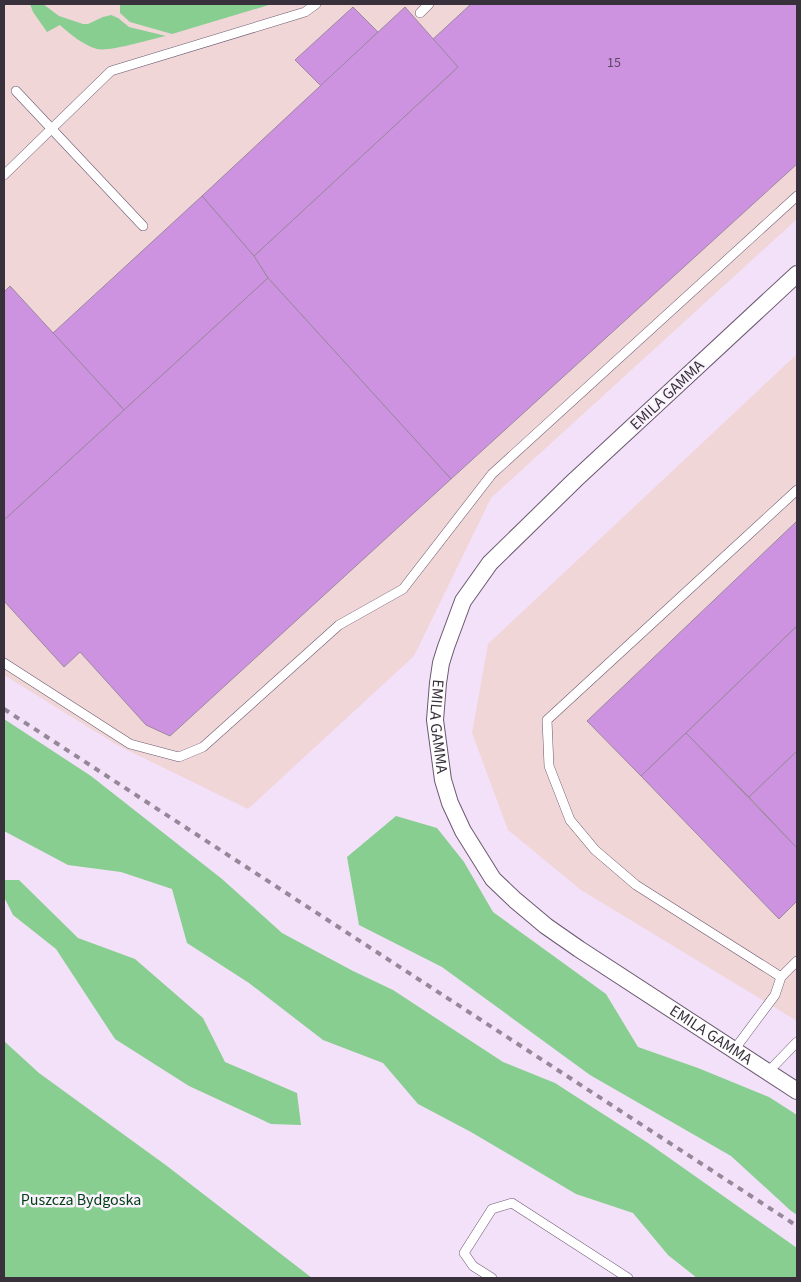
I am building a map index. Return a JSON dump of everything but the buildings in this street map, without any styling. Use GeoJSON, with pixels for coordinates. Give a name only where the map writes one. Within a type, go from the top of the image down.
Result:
{"type":"FeatureCollection","features":[{"type":"Feature","properties":{"kind":"street","name":"EMILA GAMMA"},"geometry":{"type":"LineString","coordinates":[[797,274],[575,480],[490,564],[463,601],[446,647],[441,663],[435,720],[442,780],[450,803],[463,831],[493,879],[515,900],[553,930],[797,1092]]}},
{"type":"Feature","properties":{"kind":"lane"},"geometry":{"type":"LineString","coordinates":[[4,175],[111,71],[316,4]]}},
{"type":"Feature","properties":{"kind":"lane"},"geometry":{"type":"LineString","coordinates":[[420,13],[429,4]]}},
{"type":"Feature","properties":{"kind":"lane"},"geometry":{"type":"LineString","coordinates":[[16,91],[143,226]]}},
{"type":"Feature","properties":{"kind":"lane"},"geometry":{"type":"LineString","coordinates":[[4,663],[130,744],[179,757],[203,748],[339,625],[403,589],[492,474],[797,196]]}},
{"type":"Feature","properties":{"kind":"lane"},"geometry":{"type":"LineString","coordinates":[[781,977],[636,884],[595,850],[570,820],[549,766],[547,720],[797,490]]}},
{"type":"Feature","properties":{"kind":"lane"},"geometry":{"type":"LineString","coordinates":[[734,1050],[775,995],[781,977],[797,961]]}},
{"type":"Feature","properties":{"kind":"lane"},"geometry":{"type":"LineString","coordinates":[[768,1072],[797,1042]]}},
{"type":"Feature","properties":{"kind":"lane"},"geometry":{"type":"LineString","coordinates":[[492,1278],[473,1266],[464,1253],[492,1210],[512,1203],[628,1278]]}},
{"type":"Feature","properties":{"kind":"shaded area"},"geometry":{"type":"Polygon","coordinates":[[[4,4],[797,4],[797,219],[491,498],[414,656],[248,809],[117,745],[4,675],[4,4]]]}},
{"type":"Feature","properties":{"kind":"shaded area"},"geometry":{"type":"Polygon","coordinates":[[[797,354],[797,1021],[581,890],[508,830],[472,733],[488,644],[797,354]]]}},
{"type":"Feature","properties":{"kind":"green space"},"geometry":{"type":"Polygon","coordinates":[[[30,4],[43,4],[59,16],[83,24],[88,24],[111,15],[129,27],[166,36],[121,47],[97,49],[82,42],[60,25],[47,32],[33,12],[30,4]]]}},
{"type":"Feature","properties":{"kind":"green space"},"geometry":{"type":"Polygon","coordinates":[[[120,4],[272,4],[172,34],[130,22],[120,13],[120,4]]]}},
{"type":"Feature","properties":{"kind":"green space"},"geometry":{"type":"Polygon","coordinates":[[[4,719],[91,776],[222,879],[282,933],[393,990],[503,1062],[555,1083],[648,1143],[797,1248],[797,1278],[697,1278],[668,1255],[633,1213],[576,1194],[471,1132],[418,1104],[383,1063],[323,1040],[249,983],[187,943],[172,889],[121,872],[68,865],[4,831],[4,719]]]}},
{"type":"Feature","properties":{"kind":"green space"},"geometry":{"type":"Polygon","coordinates":[[[396,816],[437,828],[464,862],[493,912],[606,994],[638,1047],[698,1068],[769,1097],[797,1115],[797,1215],[731,1156],[590,1075],[442,967],[359,925],[347,857],[396,816]]]}},
{"type":"Feature","properties":{"kind":"green space"},"geometry":{"type":"Polygon","coordinates":[[[4,880],[19,880],[78,938],[135,959],[203,1018],[225,1062],[297,1093],[301,1125],[271,1124],[189,1086],[115,1039],[56,949],[13,915],[4,897],[4,880]]]}},
{"type":"Feature","properties":{"kind":"green space","name":"Puszcza Bydgoska"},"geometry":{"type":"Polygon","coordinates":[[[4,1041],[39,1073],[167,1166],[312,1278],[4,1278],[4,1041]]]}},
{"type":"Feature","properties":{"kind":"railway"},"geometry":{"type":"LineString","coordinates":[[4,709],[797,1226]]}}]}
